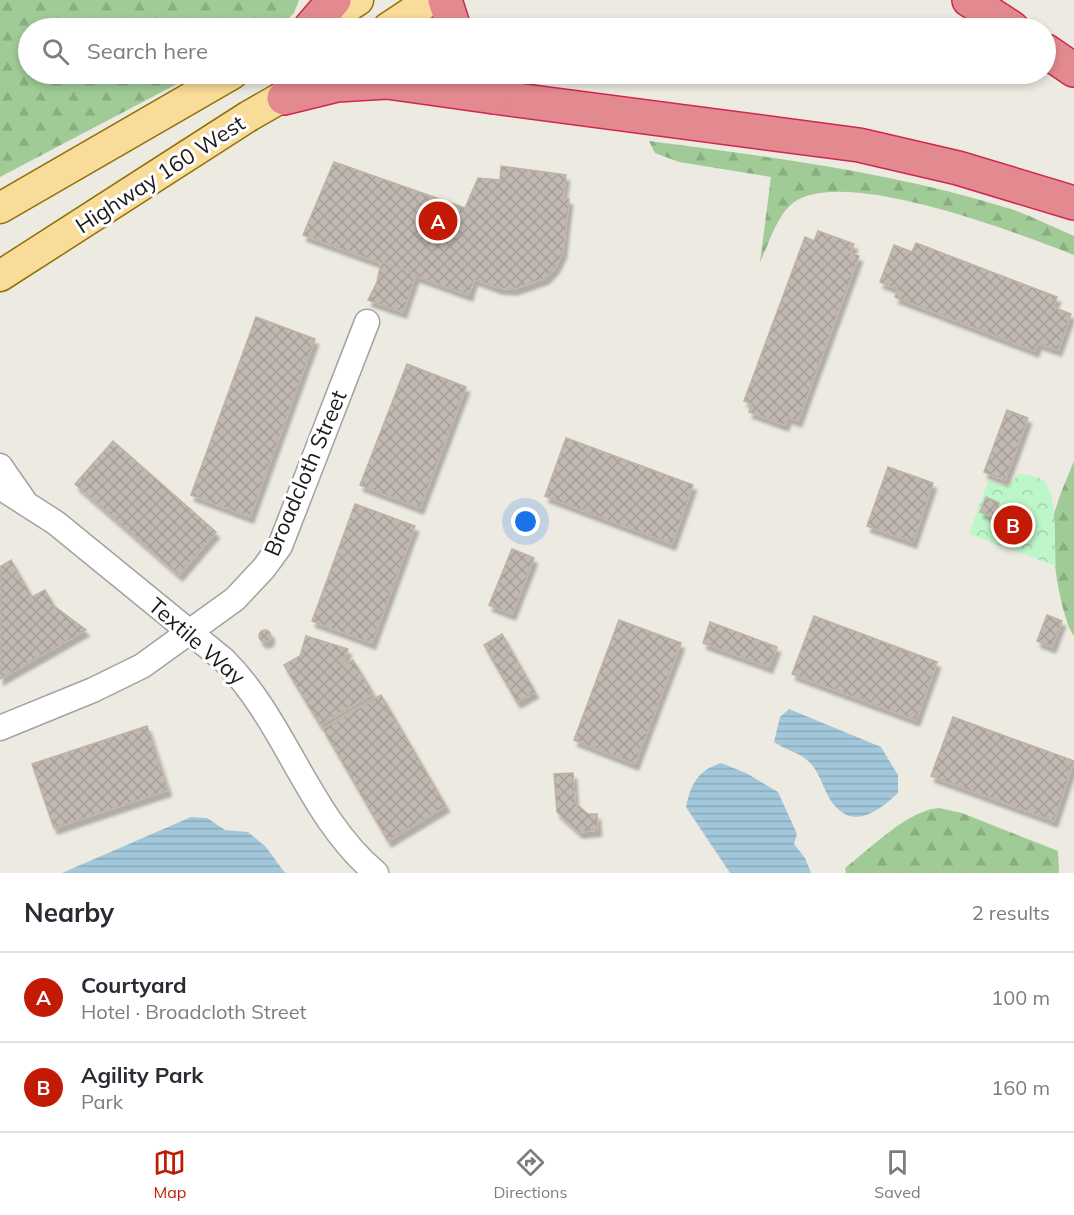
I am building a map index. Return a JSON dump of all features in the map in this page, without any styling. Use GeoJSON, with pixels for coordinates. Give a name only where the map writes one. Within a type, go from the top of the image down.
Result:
{"type":"FeatureCollection","features":[{"type":"Feature","properties":{"kind":"highway"},"geometry":{"type":"LineString","coordinates":[[320,18],[334,0]]}},
{"type":"Feature","properties":{"kind":"highway"},"geometry":{"type":"LineString","coordinates":[[445,0],[451,18]]}},
{"type":"Feature","properties":{"kind":"highway"},"geometry":{"type":"LineString","coordinates":[[969,0],[997,18]]}},
{"type":"Feature","properties":{"kind":"highway"},"geometry":{"type":"LineString","coordinates":[[1056,58],[1074,70]]}},
{"type":"Feature","properties":{"kind":"highway"},"geometry":{"type":"LineString","coordinates":[[284,98],[337,85],[354,84]]}},
{"type":"Feature","properties":{"kind":"highway"},"geometry":{"type":"LineString","coordinates":[[452,84],[485,85],[859,145],[958,168],[1074,203]]}},
{"type":"Feature","properties":{"kind":"main road"},"geometry":{"type":"LineString","coordinates":[[328,18],[358,0]]}},
{"type":"Feature","properties":{"kind":"main road"},"geometry":{"type":"LineString","coordinates":[[403,18],[430,0]]}},
{"type":"Feature","properties":{"kind":"main road","name":"Highway 160 West"},"geometry":{"type":"LineString","coordinates":[[0,208],[215,84]]}},
{"type":"Feature","properties":{"kind":"main road","name":"Highway 160 West"},"geometry":{"type":"LineString","coordinates":[[0,276],[249,116],[306,84]]}},
{"type":"Feature","properties":{"kind":"street","name":"Broadcloth Street"},"geometry":{"type":"LineString","coordinates":[[0,728],[93,690],[142,666],[235,599],[264,568],[280,546],[367,322]]}},
{"type":"Feature","properties":{"kind":"street","name":"Textile Way"},"geometry":{"type":"LineString","coordinates":[[0,466],[24,501]]}},
{"type":"Feature","properties":{"kind":"street","name":"Textile Way"},"geometry":{"type":"LineString","coordinates":[[0,487],[56,523],[188,631],[246,682],[332,823],[363,862],[376,873]]}},
{"type":"Feature","properties":{"kind":"green space"},"geometry":{"type":"Polygon","coordinates":[[[0,0],[299,0],[294,13],[289,18],[18,18],[18,84],[177,84],[0,177],[0,0]]]}},
{"type":"Feature","properties":{"kind":"green space"},"geometry":{"type":"Polygon","coordinates":[[[649,141],[832,167],[967,196],[1019,212],[1074,236],[1074,255],[974,219],[932,207],[889,197],[850,192],[817,193],[793,203],[778,222],[760,262],[771,177],[679,162],[655,153],[649,141]]]}},
{"type":"Feature","properties":{"kind":"green space"},"geometry":{"type":"Polygon","coordinates":[[[1074,461],[1074,636],[1064,612],[1056,576],[1053,525],[1058,501],[1074,461]]]}},
{"type":"Feature","properties":{"kind":"green space"},"geometry":{"type":"Polygon","coordinates":[[[1019,473],[1040,478],[1049,489],[1054,509],[1056,566],[969,534],[988,481],[1009,486],[1019,473]]]}},
{"type":"Feature","properties":{"kind":"green space"},"geometry":{"type":"Polygon","coordinates":[[[939,808],[962,813],[1058,851],[1059,873],[846,873],[845,868],[902,823],[927,810],[939,808]]]}},
{"type":"Feature","properties":{"kind":"water"},"geometry":{"type":"Polygon","coordinates":[[[789,709],[881,747],[898,775],[898,793],[877,810],[861,816],[853,817],[837,808],[832,803],[812,765],[799,755],[774,742],[780,717],[789,709]]]}},
{"type":"Feature","properties":{"kind":"water"},"geometry":{"type":"Polygon","coordinates":[[[721,763],[746,773],[778,792],[797,834],[794,844],[805,858],[811,873],[730,873],[686,807],[690,791],[697,779],[713,766],[721,763]]]}},
{"type":"Feature","properties":{"kind":"water"},"geometry":{"type":"Polygon","coordinates":[[[191,817],[207,818],[225,830],[248,832],[266,847],[285,873],[62,873],[191,817]]]}},
{"type":"Feature","properties":{"kind":"building"},"geometry":{"type":"Polygon","coordinates":[[[334,162],[465,208],[478,178],[500,180],[501,166],[566,175],[563,197],[569,199],[563,252],[555,268],[545,278],[514,289],[499,288],[474,279],[469,295],[303,235],[334,162]]]}},
{"type":"Feature","properties":{"kind":"building"},"geometry":{"type":"Polygon","coordinates":[[[818,231],[854,244],[850,253],[859,256],[798,421],[788,417],[785,425],[749,412],[752,404],[744,401],[805,237],[814,241],[818,231]]]}},
{"type":"Feature","properties":{"kind":"building"},"geometry":{"type":"Polygon","coordinates":[[[916,243],[1057,297],[1053,307],[1071,314],[1058,350],[1038,343],[1035,351],[895,297],[898,289],[880,282],[894,245],[912,252],[916,243]]]}},
{"type":"Feature","properties":{"kind":"building"},"geometry":{"type":"Polygon","coordinates":[[[381,262],[416,274],[403,312],[368,300],[377,282],[381,262]]]}},
{"type":"Feature","properties":{"kind":"building"},"geometry":{"type":"Polygon","coordinates":[[[256,317],[315,339],[250,517],[191,495],[256,317]]]}},
{"type":"Feature","properties":{"kind":"building"},"geometry":{"type":"Polygon","coordinates":[[[407,364],[466,387],[420,508],[360,485],[407,364]]]}},
{"type":"Feature","properties":{"kind":"building"},"geometry":{"type":"Polygon","coordinates":[[[1007,410],[1028,418],[1005,480],[984,472],[1007,410]]]}},
{"type":"Feature","properties":{"kind":"building"},"geometry":{"type":"Polygon","coordinates":[[[566,438],[693,485],[672,544],[545,496],[566,438]]]}},
{"type":"Feature","properties":{"kind":"building"},"geometry":{"type":"Polygon","coordinates":[[[113,441],[216,532],[179,575],[75,484],[113,441]]]}},
{"type":"Feature","properties":{"kind":"building"},"geometry":{"type":"Polygon","coordinates":[[[888,467],[933,483],[913,542],[867,526],[888,467]]]}},
{"type":"Feature","properties":{"kind":"building"},"geometry":{"type":"Polygon","coordinates":[[[986,497],[999,503],[994,517],[980,512],[986,497]]]}},
{"type":"Feature","properties":{"kind":"building"},"geometry":{"type":"Polygon","coordinates":[[[355,504],[415,526],[372,643],[312,621],[355,504]]]}},
{"type":"Feature","properties":{"kind":"building"},"geometry":{"type":"Polygon","coordinates":[[[512,549],[534,558],[512,614],[489,605],[512,549]]]}},
{"type":"Feature","properties":{"kind":"building"},"geometry":{"type":"Polygon","coordinates":[[[11,560],[32,597],[45,590],[54,606],[86,630],[0,679],[0,567],[11,560]]]}},
{"type":"Feature","properties":{"kind":"building"},"geometry":{"type":"Polygon","coordinates":[[[1047,615],[1062,621],[1052,647],[1037,641],[1047,615]]]}},
{"type":"Feature","properties":{"kind":"building"},"geometry":{"type":"Polygon","coordinates":[[[814,616],[937,662],[916,720],[792,674],[814,616]]]}},
{"type":"Feature","properties":{"kind":"building"},"geometry":{"type":"Polygon","coordinates":[[[619,620],[681,643],[635,764],[574,740],[619,620]]]}},
{"type":"Feature","properties":{"kind":"building"},"geometry":{"type":"Polygon","coordinates":[[[710,622],[777,647],[769,667],[703,643],[710,622]]]}},
{"type":"Feature","properties":{"kind":"building"},"geometry":{"type":"Polygon","coordinates":[[[267,630],[271,636],[267,642],[263,642],[259,634],[267,630]]]}},
{"type":"Feature","properties":{"kind":"building"},"geometry":{"type":"Polygon","coordinates":[[[502,634],[535,692],[517,702],[484,645],[502,634]]]}},
{"type":"Feature","properties":{"kind":"building"},"geometry":{"type":"Polygon","coordinates":[[[306,636],[348,649],[342,666],[353,660],[373,693],[320,725],[284,665],[300,656],[306,636]]]}},
{"type":"Feature","properties":{"kind":"building"},"geometry":{"type":"Polygon","coordinates":[[[381,695],[446,806],[388,841],[323,729],[381,695]]]}},
{"type":"Feature","properties":{"kind":"building"},"geometry":{"type":"Polygon","coordinates":[[[953,717],[1074,761],[1054,821],[931,776],[953,717]]]}},
{"type":"Feature","properties":{"kind":"building"},"geometry":{"type":"Polygon","coordinates":[[[147,726],[168,790],[54,828],[32,764],[147,726]]]}},
{"type":"Feature","properties":{"kind":"building"},"geometry":{"type":"Polygon","coordinates":[[[573,773],[575,803],[588,814],[597,814],[598,830],[579,832],[557,812],[554,774],[573,773]]]}},
{"type":"Feature","properties":{"kind":"place","name":"Courtyard"},"geometry":{"type":"Point","coordinates":[438,221]}},
{"type":"Feature","properties":{"kind":"place","name":"Agility Park"},"geometry":{"type":"Point","coordinates":[1013,525]}}]}
